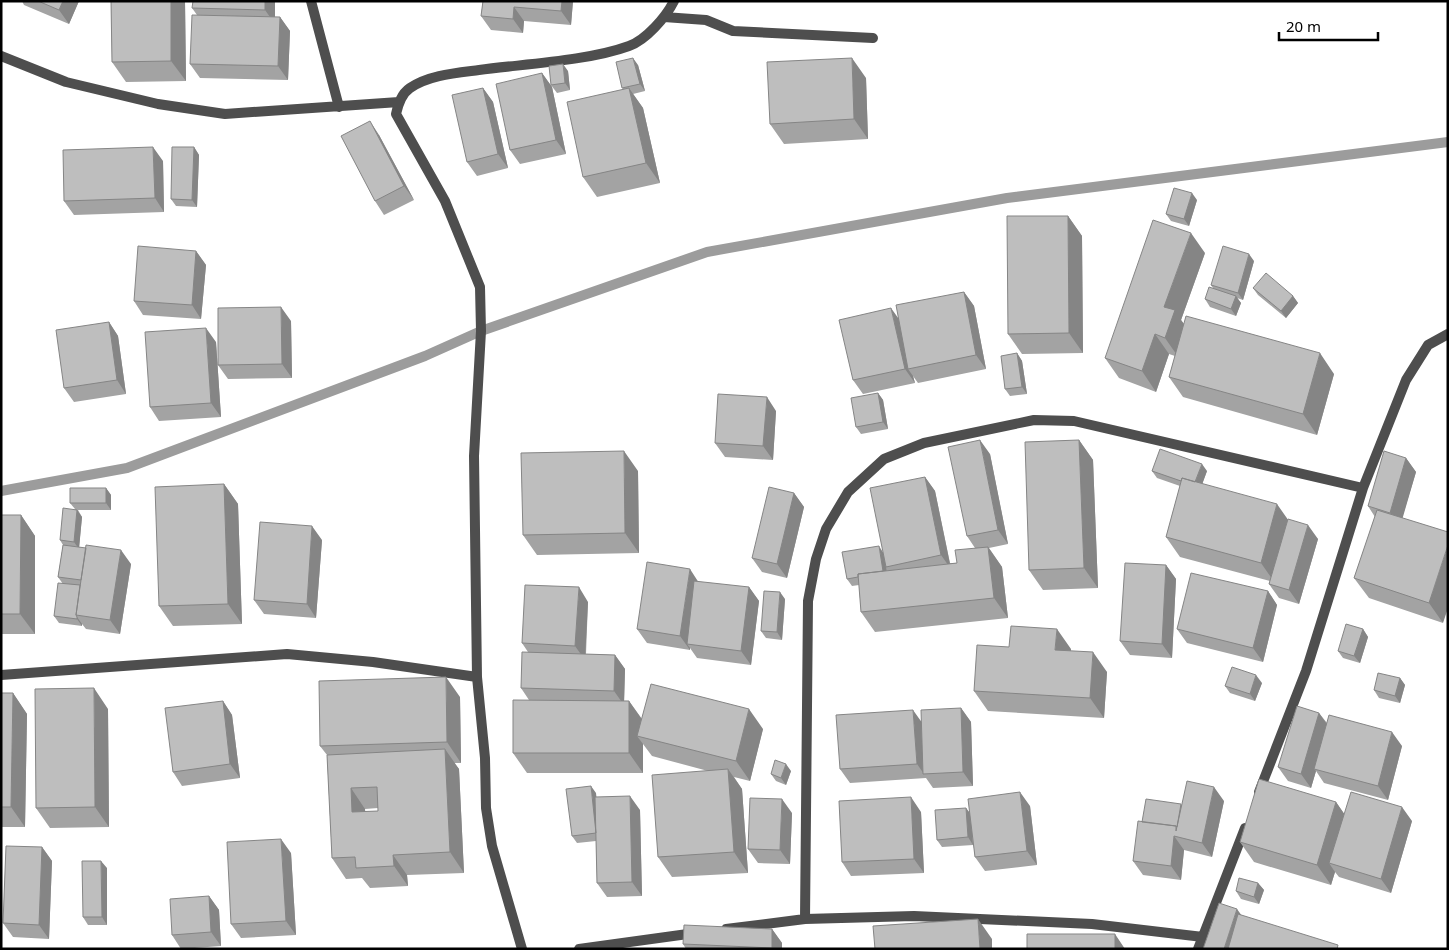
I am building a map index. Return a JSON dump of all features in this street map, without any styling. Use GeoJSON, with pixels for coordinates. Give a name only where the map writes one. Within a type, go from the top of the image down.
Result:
{"type":"FeatureCollection","features":[{"type":"Feature","properties":{"kind":"street"},"geometry":{"type":"LineString","coordinates":[[311,1],[340,107]]}},
{"type":"Feature","properties":{"kind":"street"},"geometry":{"type":"LineString","coordinates":[[522,949],[492,846],[486,808],[485,758],[477,677],[474,456],[481,331],[480,287],[445,202],[396,114],[398,102],[408,89],[425,80],[456,73],[593,55],[630,46],[664,17],[674,1]]}},
{"type":"Feature","properties":{"kind":"street"},"geometry":{"type":"LineString","coordinates":[[664,17],[706,20],[733,31],[873,38]]}},
{"type":"Feature","properties":{"kind":"street"},"geometry":{"type":"LineString","coordinates":[[1,56],[66,82],[158,104],[225,114],[398,102]]}},
{"type":"Feature","properties":{"kind":"street"},"geometry":{"type":"LineString","coordinates":[[1256,799],[1306,671],[1363,488],[1406,380],[1428,345],[1448,334]]}},
{"type":"Feature","properties":{"kind":"street"},"geometry":{"type":"LineString","coordinates":[[805,919],[808,601],[816,560],[826,529],[848,492],[884,459],[924,443],[1034,420],[1074,421],[1363,488]]}},
{"type":"Feature","properties":{"kind":"street"},"geometry":{"type":"LineString","coordinates":[[1,675],[287,654],[373,662],[477,677]]}},
{"type":"Feature","properties":{"kind":"street"},"geometry":{"type":"LineString","coordinates":[[1198,949],[1249,817]]}},
{"type":"Feature","properties":{"kind":"street"},"geometry":{"type":"LineString","coordinates":[[579,949],[805,919],[914,916],[1092,924],[1203,937]]}},
{"type":"Feature","properties":{"kind":"building"},"geometry":{"type":"Polygon","coordinates":[[[38,1],[63,1],[59,10],[38,1]]]}},
{"type":"Feature","properties":{"kind":"building"},"geometry":{"type":"Polygon","coordinates":[[[111,1],[171,1],[171,61],[112,62],[111,1]]]}},
{"type":"Feature","properties":{"kind":"building"},"geometry":{"type":"Polygon","coordinates":[[[193,1],[265,1],[265,10],[192,8],[193,1]]]}},
{"type":"Feature","properties":{"kind":"building"},"geometry":{"type":"Polygon","coordinates":[[[483,1],[562,1],[561,11],[514,7],[513,19],[481,16],[483,1]]]}},
{"type":"Feature","properties":{"kind":"building"},"geometry":{"type":"Polygon","coordinates":[[[192,15],[280,17],[278,66],[190,64],[192,15]]]}},
{"type":"Feature","properties":{"kind":"building"},"geometry":{"type":"Polygon","coordinates":[[[633,58],[640,84],[622,88],[616,62],[633,58]]]}},
{"type":"Feature","properties":{"kind":"building"},"geometry":{"type":"Polygon","coordinates":[[[852,58],[854,119],[770,124],[767,62],[852,58]]]}},
{"type":"Feature","properties":{"kind":"building"},"geometry":{"type":"Polygon","coordinates":[[[563,64],[565,83],[551,85],[549,66],[563,64]]]}},
{"type":"Feature","properties":{"kind":"building"},"geometry":{"type":"Polygon","coordinates":[[[542,73],[556,140],[510,150],[496,84],[542,73]]]}},
{"type":"Feature","properties":{"kind":"building"},"geometry":{"type":"Polygon","coordinates":[[[483,88],[498,154],[467,162],[452,95],[483,88]]]}},
{"type":"Feature","properties":{"kind":"building"},"geometry":{"type":"Polygon","coordinates":[[[629,88],[646,163],[583,177],[567,102],[629,88]]]}},
{"type":"Feature","properties":{"kind":"building"},"geometry":{"type":"Polygon","coordinates":[[[370,121],[404,186],[375,201],[341,136],[370,121]]]}},
{"type":"Feature","properties":{"kind":"building"},"geometry":{"type":"Polygon","coordinates":[[[153,147],[155,198],[64,201],[63,150],[153,147]]]}},
{"type":"Feature","properties":{"kind":"building"},"geometry":{"type":"Polygon","coordinates":[[[172,147],[194,147],[192,200],[171,199],[172,147]]]}},
{"type":"Feature","properties":{"kind":"building"},"geometry":{"type":"Polygon","coordinates":[[[1174,188],[1192,193],[1184,219],[1166,214],[1174,188]]]}},
{"type":"Feature","properties":{"kind":"building"},"geometry":{"type":"Polygon","coordinates":[[[1007,216],[1068,216],[1069,333],[1008,334],[1007,216]]]}},
{"type":"Feature","properties":{"kind":"building"},"geometry":{"type":"Polygon","coordinates":[[[1153,220],[1191,233],[1164,307],[1175,310],[1165,338],[1155,334],[1142,371],[1105,358],[1153,220]]]}},
{"type":"Feature","properties":{"kind":"building"},"geometry":{"type":"Polygon","coordinates":[[[138,246],[196,251],[192,305],[134,301],[138,246]]]}},
{"type":"Feature","properties":{"kind":"building"},"geometry":{"type":"Polygon","coordinates":[[[1223,246],[1249,254],[1238,293],[1211,285],[1223,246]]]}},
{"type":"Feature","properties":{"kind":"building"},"geometry":{"type":"Polygon","coordinates":[[[1266,273],[1293,296],[1281,311],[1253,288],[1266,273]]]}},
{"type":"Feature","properties":{"kind":"building"},"geometry":{"type":"Polygon","coordinates":[[[1209,287],[1236,296],[1231,309],[1205,299],[1209,287]]]}},
{"type":"Feature","properties":{"kind":"building"},"geometry":{"type":"Polygon","coordinates":[[[964,292],[976,355],[908,369],[896,305],[964,292]]]}},
{"type":"Feature","properties":{"kind":"building"},"geometry":{"type":"Polygon","coordinates":[[[281,307],[282,364],[218,365],[218,308],[281,307]]]}},
{"type":"Feature","properties":{"kind":"building"},"geometry":{"type":"Polygon","coordinates":[[[891,308],[905,369],[853,380],[839,320],[891,308]]]}},
{"type":"Feature","properties":{"kind":"building"},"geometry":{"type":"Polygon","coordinates":[[[1186,316],[1320,353],[1303,414],[1169,377],[1186,316]]]}},
{"type":"Feature","properties":{"kind":"building"},"geometry":{"type":"Polygon","coordinates":[[[109,322],[117,380],[64,388],[56,330],[109,322]]]}},
{"type":"Feature","properties":{"kind":"building"},"geometry":{"type":"Polygon","coordinates":[[[206,328],[211,403],[150,407],[145,332],[206,328]]]}},
{"type":"Feature","properties":{"kind":"building"},"geometry":{"type":"Polygon","coordinates":[[[1017,353],[1022,387],[1005,389],[1001,356],[1017,353]]]}},
{"type":"Feature","properties":{"kind":"building"},"geometry":{"type":"Polygon","coordinates":[[[878,393],[883,422],[856,427],[851,398],[878,393]]]}},
{"type":"Feature","properties":{"kind":"building"},"geometry":{"type":"Polygon","coordinates":[[[718,394],[767,397],[763,446],[715,443],[718,394]]]}},
{"type":"Feature","properties":{"kind":"building"},"geometry":{"type":"Polygon","coordinates":[[[980,440],[998,530],[967,536],[948,447],[980,440]]]}},
{"type":"Feature","properties":{"kind":"building"},"geometry":{"type":"Polygon","coordinates":[[[1079,440],[1084,568],[1029,570],[1025,442],[1079,440]]]}},
{"type":"Feature","properties":{"kind":"building"},"geometry":{"type":"Polygon","coordinates":[[[1160,449],[1202,464],[1195,482],[1182,478],[1181,481],[1152,471],[1160,449]]]}},
{"type":"Feature","properties":{"kind":"building"},"geometry":{"type":"Polygon","coordinates":[[[624,451],[625,533],[523,535],[521,453],[624,451]]]}},
{"type":"Feature","properties":{"kind":"building"},"geometry":{"type":"Polygon","coordinates":[[[1384,451],[1406,458],[1390,513],[1368,506],[1384,451]]]}},
{"type":"Feature","properties":{"kind":"building"},"geometry":{"type":"Polygon","coordinates":[[[925,477],[941,555],[886,567],[870,488],[925,477]]]}},
{"type":"Feature","properties":{"kind":"building"},"geometry":{"type":"Polygon","coordinates":[[[1182,478],[1277,504],[1261,563],[1166,537],[1182,478]]]}},
{"type":"Feature","properties":{"kind":"building"},"geometry":{"type":"Polygon","coordinates":[[[224,484],[228,604],[159,606],[155,487],[224,484]]]}},
{"type":"Feature","properties":{"kind":"building"},"geometry":{"type":"Polygon","coordinates":[[[769,487],[794,493],[777,564],[752,558],[769,487]]]}},
{"type":"Feature","properties":{"kind":"building"},"geometry":{"type":"Polygon","coordinates":[[[70,488],[106,488],[106,503],[70,503],[70,488]]]}},
{"type":"Feature","properties":{"kind":"building"},"geometry":{"type":"Polygon","coordinates":[[[63,508],[77,510],[74,542],[60,540],[63,508]]]}},
{"type":"Feature","properties":{"kind":"building"},"geometry":{"type":"Polygon","coordinates":[[[1377,510],[1448,532],[1448,545],[1429,603],[1354,578],[1377,510]]]}},
{"type":"Feature","properties":{"kind":"building"},"geometry":{"type":"Polygon","coordinates":[[[1,515],[21,515],[20,614],[1,614],[1,515]]]}},
{"type":"Feature","properties":{"kind":"building"},"geometry":{"type":"Polygon","coordinates":[[[1288,519],[1308,525],[1289,590],[1269,584],[1288,519]]]}},
{"type":"Feature","properties":{"kind":"building"},"geometry":{"type":"Polygon","coordinates":[[[260,522],[312,526],[307,604],[254,600],[260,522]]]}},
{"type":"Feature","properties":{"kind":"building"},"geometry":{"type":"Polygon","coordinates":[[[63,545],[86,548],[81,580],[58,577],[63,545]]]}},
{"type":"Feature","properties":{"kind":"building"},"geometry":{"type":"Polygon","coordinates":[[[86,545],[121,550],[110,620],[76,615],[86,545]]]}},
{"type":"Feature","properties":{"kind":"building"},"geometry":{"type":"Polygon","coordinates":[[[879,546],[883,571],[858,574],[858,577],[847,579],[842,552],[879,546]]]}},
{"type":"Feature","properties":{"kind":"building"},"geometry":{"type":"Polygon","coordinates":[[[988,547],[994,598],[861,612],[858,574],[957,563],[955,550],[988,547]]]}},
{"type":"Feature","properties":{"kind":"building"},"geometry":{"type":"Polygon","coordinates":[[[647,562],[690,569],[680,636],[637,629],[647,562]]]}},
{"type":"Feature","properties":{"kind":"building"},"geometry":{"type":"Polygon","coordinates":[[[1125,563],[1166,565],[1162,644],[1120,641],[1125,563]]]}},
{"type":"Feature","properties":{"kind":"building"},"geometry":{"type":"Polygon","coordinates":[[[1191,573],[1268,591],[1253,648],[1177,629],[1191,573]]]}},
{"type":"Feature","properties":{"kind":"building"},"geometry":{"type":"Polygon","coordinates":[[[694,581],[749,587],[741,651],[687,644],[694,581]]]}},
{"type":"Feature","properties":{"kind":"building"},"geometry":{"type":"Polygon","coordinates":[[[58,583],[80,585],[77,619],[54,616],[58,583]]]}},
{"type":"Feature","properties":{"kind":"building"},"geometry":{"type":"Polygon","coordinates":[[[525,585],[579,587],[575,646],[522,643],[525,585]]]}},
{"type":"Feature","properties":{"kind":"building"},"geometry":{"type":"Polygon","coordinates":[[[764,591],[780,592],[777,632],[761,631],[764,591]]]}},
{"type":"Feature","properties":{"kind":"building"},"geometry":{"type":"Polygon","coordinates":[[[1346,624],[1363,629],[1354,656],[1338,651],[1346,624]]]}},
{"type":"Feature","properties":{"kind":"building"},"geometry":{"type":"Polygon","coordinates":[[[1011,626],[1057,629],[1055,650],[1093,652],[1090,698],[974,691],[977,645],[1009,647],[1011,626]]]}},
{"type":"Feature","properties":{"kind":"building"},"geometry":{"type":"Polygon","coordinates":[[[522,652],[615,655],[614,691],[521,688],[522,652]]]}},
{"type":"Feature","properties":{"kind":"building"},"geometry":{"type":"Polygon","coordinates":[[[1232,667],[1256,675],[1250,694],[1225,686],[1232,667]]]}},
{"type":"Feature","properties":{"kind":"building"},"geometry":{"type":"Polygon","coordinates":[[[1378,673],[1400,678],[1395,696],[1374,690],[1378,673]]]}},
{"type":"Feature","properties":{"kind":"building"},"geometry":{"type":"Polygon","coordinates":[[[446,677],[447,742],[320,746],[319,681],[446,677]]]}},
{"type":"Feature","properties":{"kind":"building"},"geometry":{"type":"Polygon","coordinates":[[[651,684],[749,709],[736,761],[637,736],[651,684]]]}},
{"type":"Feature","properties":{"kind":"building"},"geometry":{"type":"Polygon","coordinates":[[[94,688],[95,807],[36,808],[35,689],[94,688]]]}},
{"type":"Feature","properties":{"kind":"building"},"geometry":{"type":"Polygon","coordinates":[[[1,693],[13,693],[11,807],[1,807],[1,693]]]}},
{"type":"Feature","properties":{"kind":"building"},"geometry":{"type":"Polygon","coordinates":[[[513,700],[629,701],[629,753],[513,753],[513,700]]]}},
{"type":"Feature","properties":{"kind":"building"},"geometry":{"type":"Polygon","coordinates":[[[223,701],[230,764],[173,772],[165,708],[223,701]]]}},
{"type":"Feature","properties":{"kind":"building"},"geometry":{"type":"Polygon","coordinates":[[[1297,706],[1319,713],[1301,774],[1278,767],[1297,706]]]}},
{"type":"Feature","properties":{"kind":"building"},"geometry":{"type":"Polygon","coordinates":[[[961,708],[963,772],[923,774],[921,710],[961,708]]]}},
{"type":"Feature","properties":{"kind":"building"},"geometry":{"type":"Polygon","coordinates":[[[913,710],[917,764],[840,769],[836,715],[913,710]]]}},
{"type":"Feature","properties":{"kind":"building"},"geometry":{"type":"Polygon","coordinates":[[[1329,715],[1392,732],[1378,786],[1314,769],[1329,715]]]}},
{"type":"Feature","properties":{"kind":"building"},"geometry":{"type":"Polygon","coordinates":[[[445,749],[450,852],[393,855],[394,866],[356,868],[355,857],[332,858],[327,755],[445,749]],[[377,787],[351,788],[352,812],[378,811],[377,787]]]}},
{"type":"Feature","properties":{"kind":"building"},"geometry":{"type":"Polygon","coordinates":[[[775,760],[786,764],[781,778],[771,774],[775,760]]]}},
{"type":"Feature","properties":{"kind":"building"},"geometry":{"type":"Polygon","coordinates":[[[728,769],[734,852],[658,857],[652,775],[728,769]]]}},
{"type":"Feature","properties":{"kind":"building"},"geometry":{"type":"Polygon","coordinates":[[[1259,779],[1336,802],[1317,865],[1240,842],[1259,779]]]}},
{"type":"Feature","properties":{"kind":"building"},"geometry":{"type":"Polygon","coordinates":[[[1187,781],[1214,787],[1202,843],[1174,836],[1171,866],[1133,861],[1138,821],[1176,826],[1176,831],[1187,781]]]}},
{"type":"Feature","properties":{"kind":"building"},"geometry":{"type":"Polygon","coordinates":[[[591,786],[596,833],[572,836],[566,789],[591,786]]]}},
{"type":"Feature","properties":{"kind":"building"},"geometry":{"type":"Polygon","coordinates":[[[1020,792],[1027,851],[975,857],[968,799],[1020,792]]]}},
{"type":"Feature","properties":{"kind":"building"},"geometry":{"type":"Polygon","coordinates":[[[1351,792],[1402,807],[1381,879],[1329,863],[1351,792]]]}},
{"type":"Feature","properties":{"kind":"building"},"geometry":{"type":"Polygon","coordinates":[[[630,796],[632,882],[597,883],[595,797],[630,796]]]}},
{"type":"Feature","properties":{"kind":"building"},"geometry":{"type":"Polygon","coordinates":[[[911,797],[914,859],[842,862],[839,801],[911,797]]]}},
{"type":"Feature","properties":{"kind":"building"},"geometry":{"type":"Polygon","coordinates":[[[750,798],[782,799],[780,850],[748,849],[750,798]]]}},
{"type":"Feature","properties":{"kind":"building"},"geometry":{"type":"Polygon","coordinates":[[[1146,799],[1181,804],[1177,827],[1142,822],[1146,799]]]}},
{"type":"Feature","properties":{"kind":"building"},"geometry":{"type":"Polygon","coordinates":[[[966,808],[968,837],[937,840],[935,810],[966,808]]]}},
{"type":"Feature","properties":{"kind":"building"},"geometry":{"type":"Polygon","coordinates":[[[281,839],[286,921],[231,924],[227,842],[281,839]]]}},
{"type":"Feature","properties":{"kind":"building"},"geometry":{"type":"Polygon","coordinates":[[[6,846],[42,847],[39,925],[3,923],[6,846]]]}},
{"type":"Feature","properties":{"kind":"building"},"geometry":{"type":"Polygon","coordinates":[[[82,861],[101,861],[102,917],[83,917],[82,861]]]}},
{"type":"Feature","properties":{"kind":"building"},"geometry":{"type":"Polygon","coordinates":[[[1239,878],[1258,883],[1254,897],[1236,891],[1239,878]]]}},
{"type":"Feature","properties":{"kind":"building"},"geometry":{"type":"Polygon","coordinates":[[[209,896],[211,932],[172,935],[170,899],[209,896]]]}},
{"type":"Feature","properties":{"kind":"building"},"geometry":{"type":"Polygon","coordinates":[[[1219,903],[1237,909],[1224,949],[1203,949],[1219,903]]]}},
{"type":"Feature","properties":{"kind":"building"},"geometry":{"type":"Polygon","coordinates":[[[1238,914],[1338,945],[1337,949],[1228,949],[1238,914]]]}},
{"type":"Feature","properties":{"kind":"building"},"geometry":{"type":"Polygon","coordinates":[[[978,919],[980,949],[875,949],[873,926],[978,919]]]}},
{"type":"Feature","properties":{"kind":"building"},"geometry":{"type":"Polygon","coordinates":[[[684,925],[772,929],[772,948],[683,944],[684,925]]]}},
{"type":"Feature","properties":{"kind":"building"},"geometry":{"type":"Polygon","coordinates":[[[1027,934],[1115,934],[1115,949],[1027,949],[1027,934]]]}},
{"type":"Feature","properties":{"kind":"waterway"},"geometry":{"type":"LineString","coordinates":[[1,491],[127,468],[425,356],[481,331],[707,252],[1007,198],[1448,142]]}}]}
